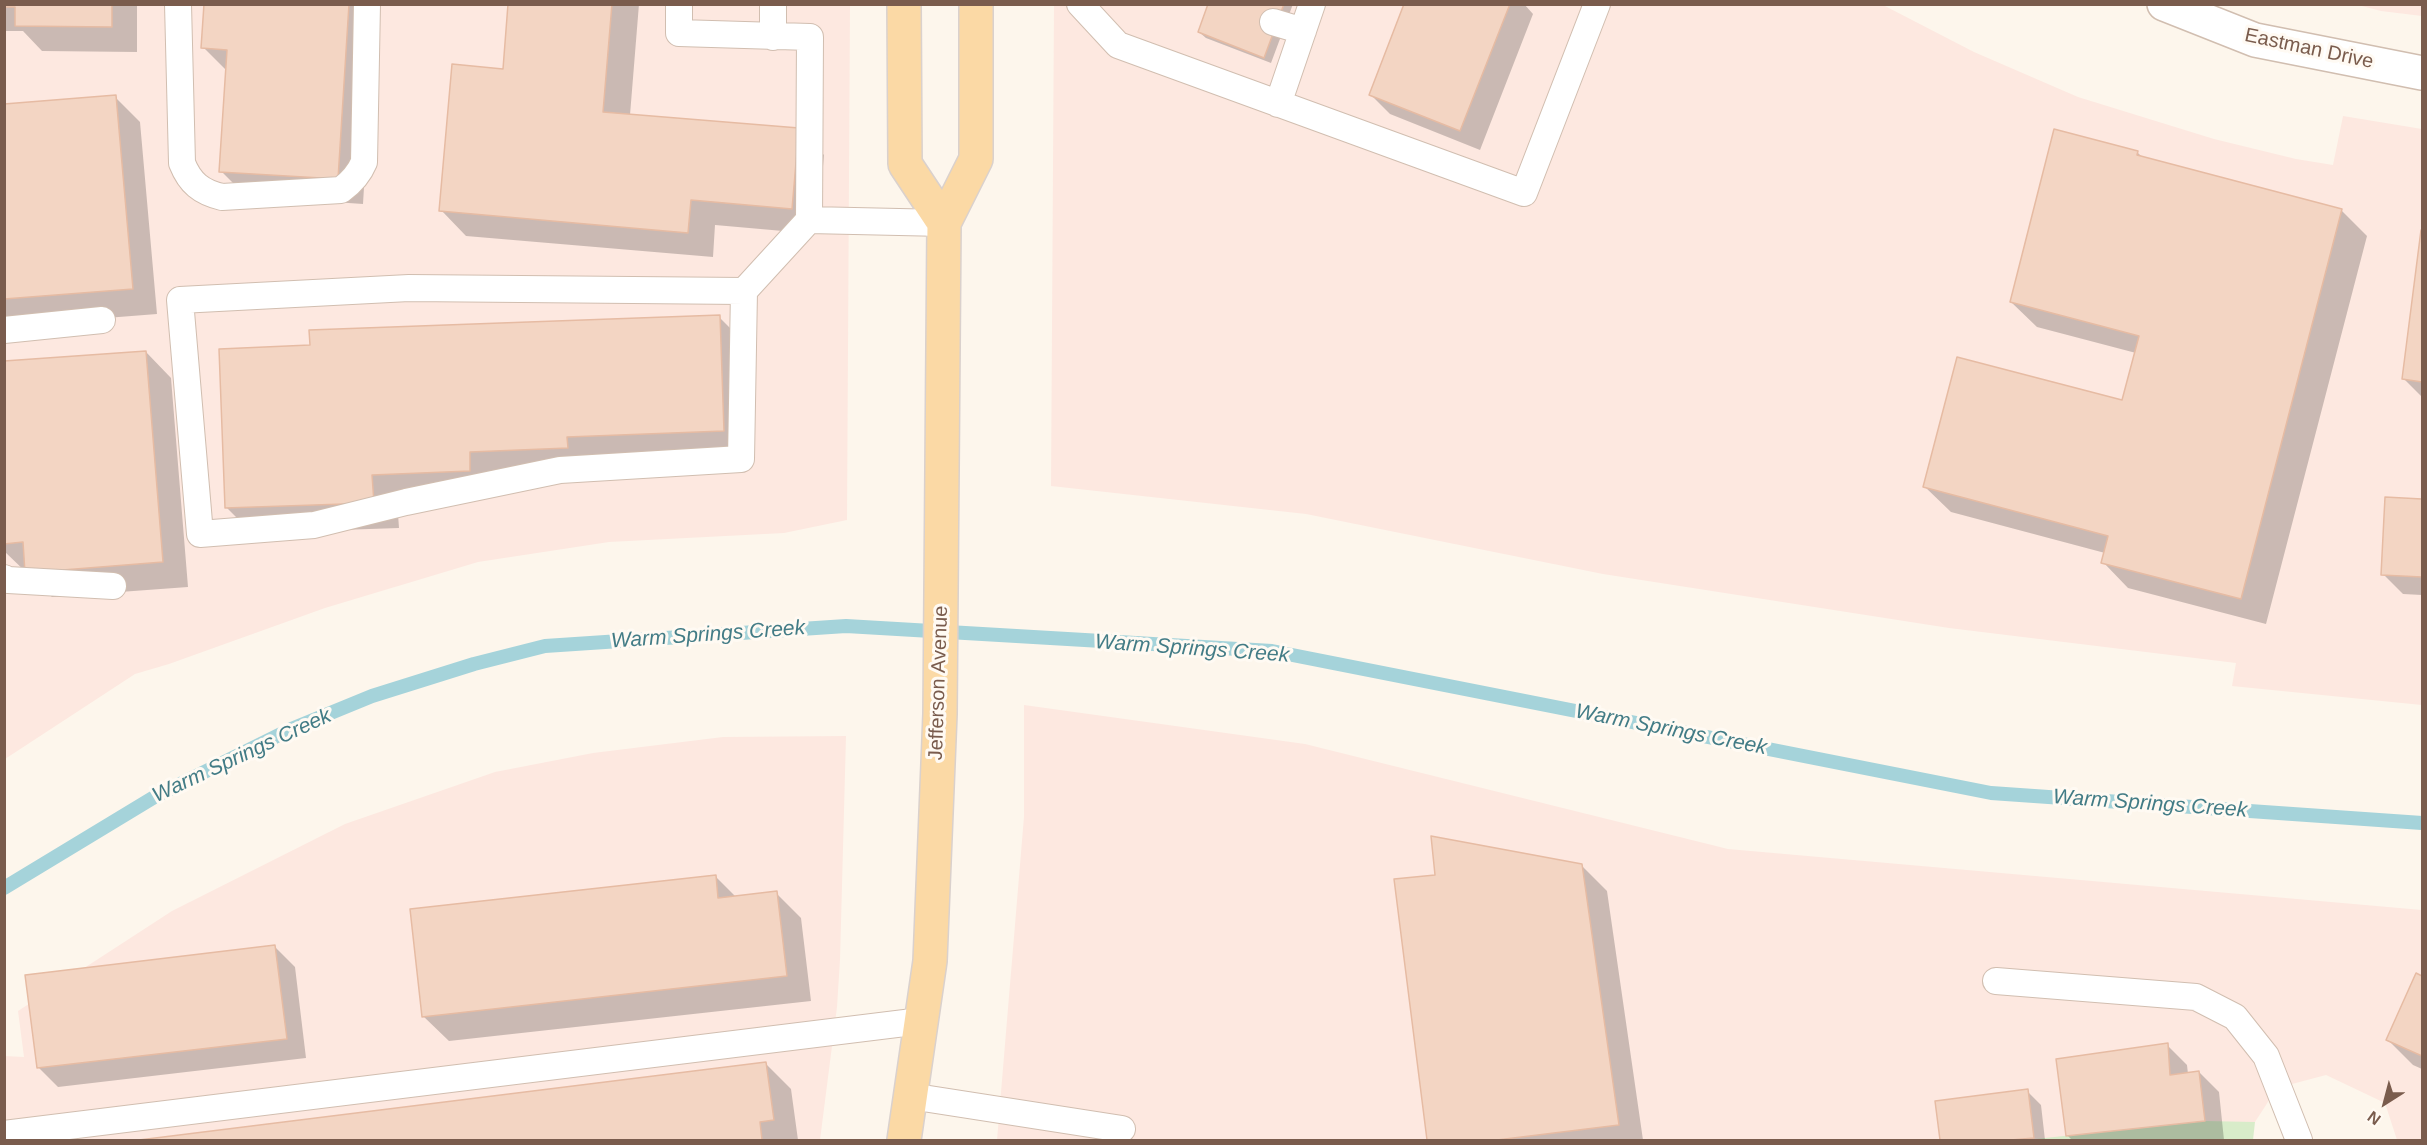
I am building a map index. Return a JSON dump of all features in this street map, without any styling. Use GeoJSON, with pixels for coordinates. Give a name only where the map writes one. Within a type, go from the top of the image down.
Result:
{"type":"FeatureCollection","features":[{"type":"Feature","properties":{"kind":"main road"},"geometry":{"type":"LineString","coordinates":[[904,4],[905,164],[944,224]]}},
{"type":"Feature","properties":{"kind":"main road","name":"Jefferson Avenue"},"geometry":{"type":"LineString","coordinates":[[904,1140],[930,961],[940,714],[944,224],[976,159],[976,4]]}},
{"type":"Feature","properties":{"kind":"street","name":"Eastman Drive"},"geometry":{"type":"LineString","coordinates":[[2184,8],[2255,40],[2422,73]]}},
{"type":"Feature","properties":{"kind":"lane"},"geometry":{"type":"LineString","coordinates":[[178,4],[182,163],[189,180],[210,194],[222,197],[341,190],[360,172],[364,162],[368,4]]}},
{"type":"Feature","properties":{"kind":"lane"},"geometry":{"type":"LineString","coordinates":[[679,4],[679,33],[810,37],[809,220],[744,291],[741,459],[560,470],[406,502],[314,525],[200,534],[180,300],[409,288],[744,291]]}},
{"type":"Feature","properties":{"kind":"lane"},"geometry":{"type":"LineString","coordinates":[[772,37],[773,4]]}},
{"type":"Feature","properties":{"kind":"lane"},"geometry":{"type":"LineString","coordinates":[[1080,4],[1118,45],[1524,193],[1597,4]]}},
{"type":"Feature","properties":{"kind":"lane"},"geometry":{"type":"LineString","coordinates":[[1278,104],[1312,4]]}},
{"type":"Feature","properties":{"kind":"lane"},"geometry":{"type":"LineString","coordinates":[[1273,22],[1303,31]]}},
{"type":"Feature","properties":{"kind":"lane"},"geometry":{"type":"LineString","coordinates":[[809,220],[944,224]]}},
{"type":"Feature","properties":{"kind":"lane"},"geometry":{"type":"LineString","coordinates":[[4,330],[102,320]]}},
{"type":"Feature","properties":{"kind":"lane"},"geometry":{"type":"LineString","coordinates":[[4,578],[113,586]]}},
{"type":"Feature","properties":{"kind":"lane"},"geometry":{"type":"LineString","coordinates":[[1996,981],[2196,997],[2235,1017],[2266,1056],[2299,1140]]}},
{"type":"Feature","properties":{"kind":"lane"},"geometry":{"type":"LineString","coordinates":[[4,1134],[921,1022]]}},
{"type":"Feature","properties":{"kind":"lane"},"geometry":{"type":"LineString","coordinates":[[910,1096],[1122,1129]]}},
{"type":"Feature","properties":{"kind":"shaded area"},"geometry":{"type":"Polygon","coordinates":[[[4,5],[850,5],[847,520],[784,533],[609,542],[478,562],[325,608],[135,674],[5,759],[4,5]]]}},
{"type":"Feature","properties":{"kind":"shaded area"},"geometry":{"type":"Polygon","coordinates":[[[1054,5],[1883,5],[1974,52],[2078,97],[2214,139],[2296,159],[2333,165],[2343,116],[2422,129],[2422,705],[2232,686],[2236,663],[1949,628],[1603,574],[1306,514],[1051,486],[1054,5]]]}},
{"type":"Feature","properties":{"kind":"shaded area"},"geometry":{"type":"Polygon","coordinates":[[[2358,5],[2422,5],[2422,16],[2381,11],[2358,5]]]}},
{"type":"Feature","properties":{"kind":"shaded area"},"geometry":{"type":"Polygon","coordinates":[[[1024,705],[1305,744],[1728,849],[2422,910],[2422,1140],[2397,1140],[2385,1103],[2326,1075],[2277,1088],[2255,1122],[2068,1140],[997,1140],[1024,817],[1024,705]]]}},
{"type":"Feature","properties":{"kind":"shaded area"},"geometry":{"type":"Polygon","coordinates":[[[846,736],[837,1007],[820,1140],[5,1140],[4,1056],[24,1057],[18,1011],[172,911],[345,824],[495,772],[593,753],[723,737],[846,736]]]}},
{"type":"Feature","properties":{"kind":"green space"},"geometry":{"type":"Polygon","coordinates":[[[2205,1121],[2255,1122],[2253,1140],[2026,1140],[2205,1121]]]}},
{"type":"Feature","properties":{"kind":"building"},"geometry":{"type":"Polygon","coordinates":[[[4,4],[112,4],[112,27],[15,26],[15,7],[4,7],[4,4]]]}},
{"type":"Feature","properties":{"kind":"building"},"geometry":{"type":"Polygon","coordinates":[[[204,4],[349,4],[338,179],[219,172],[227,50],[201,48],[204,4]]]}},
{"type":"Feature","properties":{"kind":"building"},"geometry":{"type":"Polygon","coordinates":[[[508,4],[612,4],[603,112],[799,128],[792,209],[691,200],[688,233],[439,211],[452,64],[503,69],[508,4]]]}},
{"type":"Feature","properties":{"kind":"building"},"geometry":{"type":"Polygon","coordinates":[[[1208,4],[1284,4],[1264,58],[1198,32],[1208,4]]]}},
{"type":"Feature","properties":{"kind":"building"},"geometry":{"type":"Polygon","coordinates":[[[1404,4],[1510,4],[1460,131],[1369,95],[1404,4]]]}},
{"type":"Feature","properties":{"kind":"building"},"geometry":{"type":"Polygon","coordinates":[[[116,95],[133,289],[4,299],[4,104],[116,95]]]}},
{"type":"Feature","properties":{"kind":"building"},"geometry":{"type":"Polygon","coordinates":[[[2054,129],[2138,151],[2137,155],[2342,209],[2241,599],[2101,563],[2108,536],[1923,487],[1957,357],[2122,400],[2139,336],[2010,302],[2054,129]]]}},
{"type":"Feature","properties":{"kind":"building"},"geometry":{"type":"Polygon","coordinates":[[[2422,230],[2422,382],[2402,379],[2422,230]]]}},
{"type":"Feature","properties":{"kind":"building"},"geometry":{"type":"Polygon","coordinates":[[[720,315],[724,431],[567,437],[568,448],[470,452],[470,471],[372,475],[374,503],[225,508],[219,349],[310,345],[309,330],[720,315]]]}},
{"type":"Feature","properties":{"kind":"building"},"geometry":{"type":"Polygon","coordinates":[[[146,351],[163,562],[25,573],[23,542],[4,544],[4,361],[146,351]]]}},
{"type":"Feature","properties":{"kind":"building"},"geometry":{"type":"Polygon","coordinates":[[[2385,497],[2422,499],[2422,577],[2381,575],[2385,497]]]}},
{"type":"Feature","properties":{"kind":"building"},"geometry":{"type":"Polygon","coordinates":[[[1431,836],[1582,864],[1619,1125],[1497,1140],[1427,1140],[1394,879],[1435,875],[1431,836]]]}},
{"type":"Feature","properties":{"kind":"building"},"geometry":{"type":"Polygon","coordinates":[[[716,875],[718,898],[777,891],[787,976],[422,1017],[410,909],[716,875]]]}},
{"type":"Feature","properties":{"kind":"building"},"geometry":{"type":"Polygon","coordinates":[[[275,945],[287,1039],[37,1068],[25,975],[275,945]]]}},
{"type":"Feature","properties":{"kind":"building"},"geometry":{"type":"Polygon","coordinates":[[[2416,973],[2422,976],[2422,1056],[2386,1040],[2416,973]]]}},
{"type":"Feature","properties":{"kind":"building"},"geometry":{"type":"Polygon","coordinates":[[[2168,1043],[2170,1075],[2199,1071],[2205,1121],[2066,1136],[2056,1059],[2168,1043]]]}},
{"type":"Feature","properties":{"kind":"building"},"geometry":{"type":"Polygon","coordinates":[[[766,1062],[774,1120],[760,1122],[762,1140],[139,1140],[766,1062]]]}},
{"type":"Feature","properties":{"kind":"building"},"geometry":{"type":"Polygon","coordinates":[[[2028,1089],[2034,1138],[1940,1140],[1935,1101],[2028,1089]]]}},
{"type":"Feature","properties":{"kind":"waterway","name":"Warm Springs Creek"},"geometry":{"type":"LineString","coordinates":[[4,888],[156,796],[289,730],[372,696],[474,664],[545,646],[846,626],[1272,651],[1991,793],[2422,823]]}}]}
